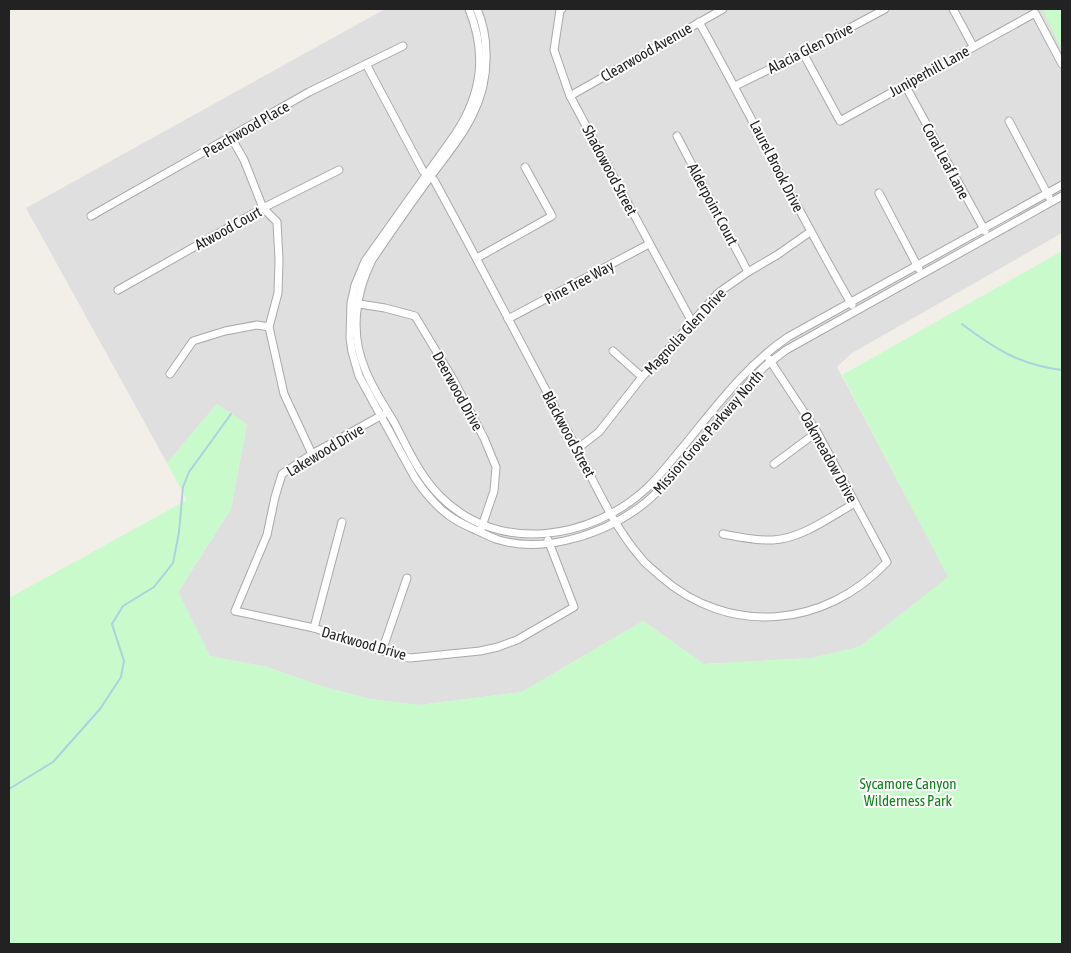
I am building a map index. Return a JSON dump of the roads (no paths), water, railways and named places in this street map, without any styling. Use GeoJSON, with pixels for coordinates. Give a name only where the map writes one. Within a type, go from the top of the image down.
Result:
{"type":"FeatureCollection","features":[{"type":"Feature","properties":{"kind":"street","name":"Mission Grove Parkway North"},"geometry":{"type":"LineString","coordinates":[[469,9],[478,40],[480,55],[475,95],[464,121],[372,260],[354,303],[360,356],[415,478],[428,495],[452,518],[481,528],[528,535],[547,534],[587,525],[610,514],[648,487],[750,367],[788,337],[1062,184]]}},
{"type":"Feature","properties":{"kind":"street","name":"Mission Grove Parkway North"},"geometry":{"type":"LineString","coordinates":[[428,176],[471,119],[482,94],[486,79],[486,51],[482,25],[477,9]]}},
{"type":"Feature","properties":{"kind":"street","name":"Shadowood Street"},"geometry":{"type":"LineString","coordinates":[[561,9],[554,50],[570,96],[692,322]]}},
{"type":"Feature","properties":{"kind":"street","name":"Clearwood Avenue"},"geometry":{"type":"LineString","coordinates":[[570,96],[723,9]]}},
{"type":"Feature","properties":{"kind":"street","name":"Alacia Glen Drive"},"geometry":{"type":"LineString","coordinates":[[735,86],[803,53],[885,9]]}},
{"type":"Feature","properties":{"kind":"street"},"geometry":{"type":"LineString","coordinates":[[953,9],[973,46]]}},
{"type":"Feature","properties":{"kind":"street","name":"Juniperhill Lane"},"geometry":{"type":"LineString","coordinates":[[803,53],[840,121],[1035,13],[1062,64]]}},
{"type":"Feature","properties":{"kind":"street","name":"Laurel Brook Drive"},"geometry":{"type":"LineString","coordinates":[[699,22],[735,86],[810,232],[855,310]]}},
{"type":"Feature","properties":{"kind":"street","name":"Peachwood Place"},"geometry":{"type":"LineString","coordinates":[[91,216],[309,92],[403,46]]}},
{"type":"Feature","properties":{"kind":"street","name":"Blackwood Street"},"geometry":{"type":"LineString","coordinates":[[366,64],[428,176],[477,258],[610,514],[641,559],[676,590],[714,608],[750,616],[782,616],[825,606],[869,580],[887,562]]}},
{"type":"Feature","properties":{"kind":"street","name":"Coral Leaf Lane"},"geometry":{"type":"LineString","coordinates":[[905,85],[988,236]]}},
{"type":"Feature","properties":{"kind":"street"},"geometry":{"type":"LineString","coordinates":[[1009,121],[1052,201]]}},
{"type":"Feature","properties":{"kind":"street","name":"Alderpoint Court"},"geometry":{"type":"LineString","coordinates":[[677,136],[748,272]]}},
{"type":"Feature","properties":{"kind":"street"},"geometry":{"type":"LineString","coordinates":[[230,138],[244,160],[263,208],[277,222],[278,293],[269,327],[284,394],[312,454]]}},
{"type":"Feature","properties":{"kind":"street"},"geometry":{"type":"LineString","coordinates":[[477,258],[552,216],[525,167]]}},
{"type":"Feature","properties":{"kind":"street","name":"Atwood Court"},"geometry":{"type":"LineString","coordinates":[[118,290],[263,208],[339,170]]}},
{"type":"Feature","properties":{"kind":"street"},"geometry":{"type":"LineString","coordinates":[[879,193],[922,273]]}},
{"type":"Feature","properties":{"kind":"street","name":"Mission Grove Parkway North"},"geometry":{"type":"LineString","coordinates":[[481,528],[499,540],[536,544],[573,539],[616,522],[644,503],[666,483],[754,377],[772,361],[796,344],[855,310],[1062,196]]}},
{"type":"Feature","properties":{"kind":"street","name":"Magnolia Glen Drive"},"geometry":{"type":"LineString","coordinates":[[577,449],[599,432],[642,377],[666,353],[718,293],[810,232]]}},
{"type":"Feature","properties":{"kind":"street","name":"Pine Tree Way"},"geometry":{"type":"LineString","coordinates":[[508,319],[649,244]]}},
{"type":"Feature","properties":{"kind":"street","name":"Deerwood Drive"},"geometry":{"type":"LineString","coordinates":[[354,303],[385,308],[415,316],[453,379],[484,438],[496,467],[494,491],[481,528]]}},
{"type":"Feature","properties":{"kind":"street"},"geometry":{"type":"LineString","coordinates":[[170,374],[193,341],[225,331],[257,325],[269,327]]}},
{"type":"Feature","properties":{"kind":"street"},"geometry":{"type":"LineString","coordinates":[[613,351],[642,377]]}},
{"type":"Feature","properties":{"kind":"street","name":"Oakmeadow Drive"},"geometry":{"type":"LineString","coordinates":[[765,355],[772,361],[817,432],[887,562]]}},
{"type":"Feature","properties":{"kind":"street","name":"Lakewood Drive"},"geometry":{"type":"LineString","coordinates":[[235,611],[267,535],[282,474],[312,454],[385,414]]}},
{"type":"Feature","properties":{"kind":"street"},"geometry":{"type":"LineString","coordinates":[[774,464],[817,432]]}},
{"type":"Feature","properties":{"kind":"street"},"geometry":{"type":"LineString","coordinates":[[723,534],[759,540],[790,537],[806,531],[855,503]]}},
{"type":"Feature","properties":{"kind":"street"},"geometry":{"type":"LineString","coordinates":[[314,628],[342,522]]}},
{"type":"Feature","properties":{"kind":"street"},"geometry":{"type":"LineString","coordinates":[[547,534],[549,542]]}},
{"type":"Feature","properties":{"kind":"street","name":"Darkwood Drive"},"geometry":{"type":"LineString","coordinates":[[235,611],[314,628],[410,658],[480,651],[517,640],[574,607],[549,542]]}},
{"type":"Feature","properties":{"kind":"street"},"geometry":{"type":"LineString","coordinates":[[382,650],[407,578]]}},
{"type":"Feature","properties":{"kind":"waterway"},"geometry":{"type":"LineString","coordinates":[[962,324],[997,348],[1021,360],[1047,368],[1062,370]]}},
{"type":"Feature","properties":{"kind":"waterway"},"geometry":{"type":"LineString","coordinates":[[9,789],[53,762],[100,709],[121,677],[124,661],[112,624],[123,606],[154,587],[173,563],[179,532],[183,487],[189,472],[231,414]]}},
{"type":"Feature","properties":{"kind":"park label","name":"Sycamore Canyon Wilderness Park"},"geometry":{"type":"Point","coordinates":[908,792]}}]}
